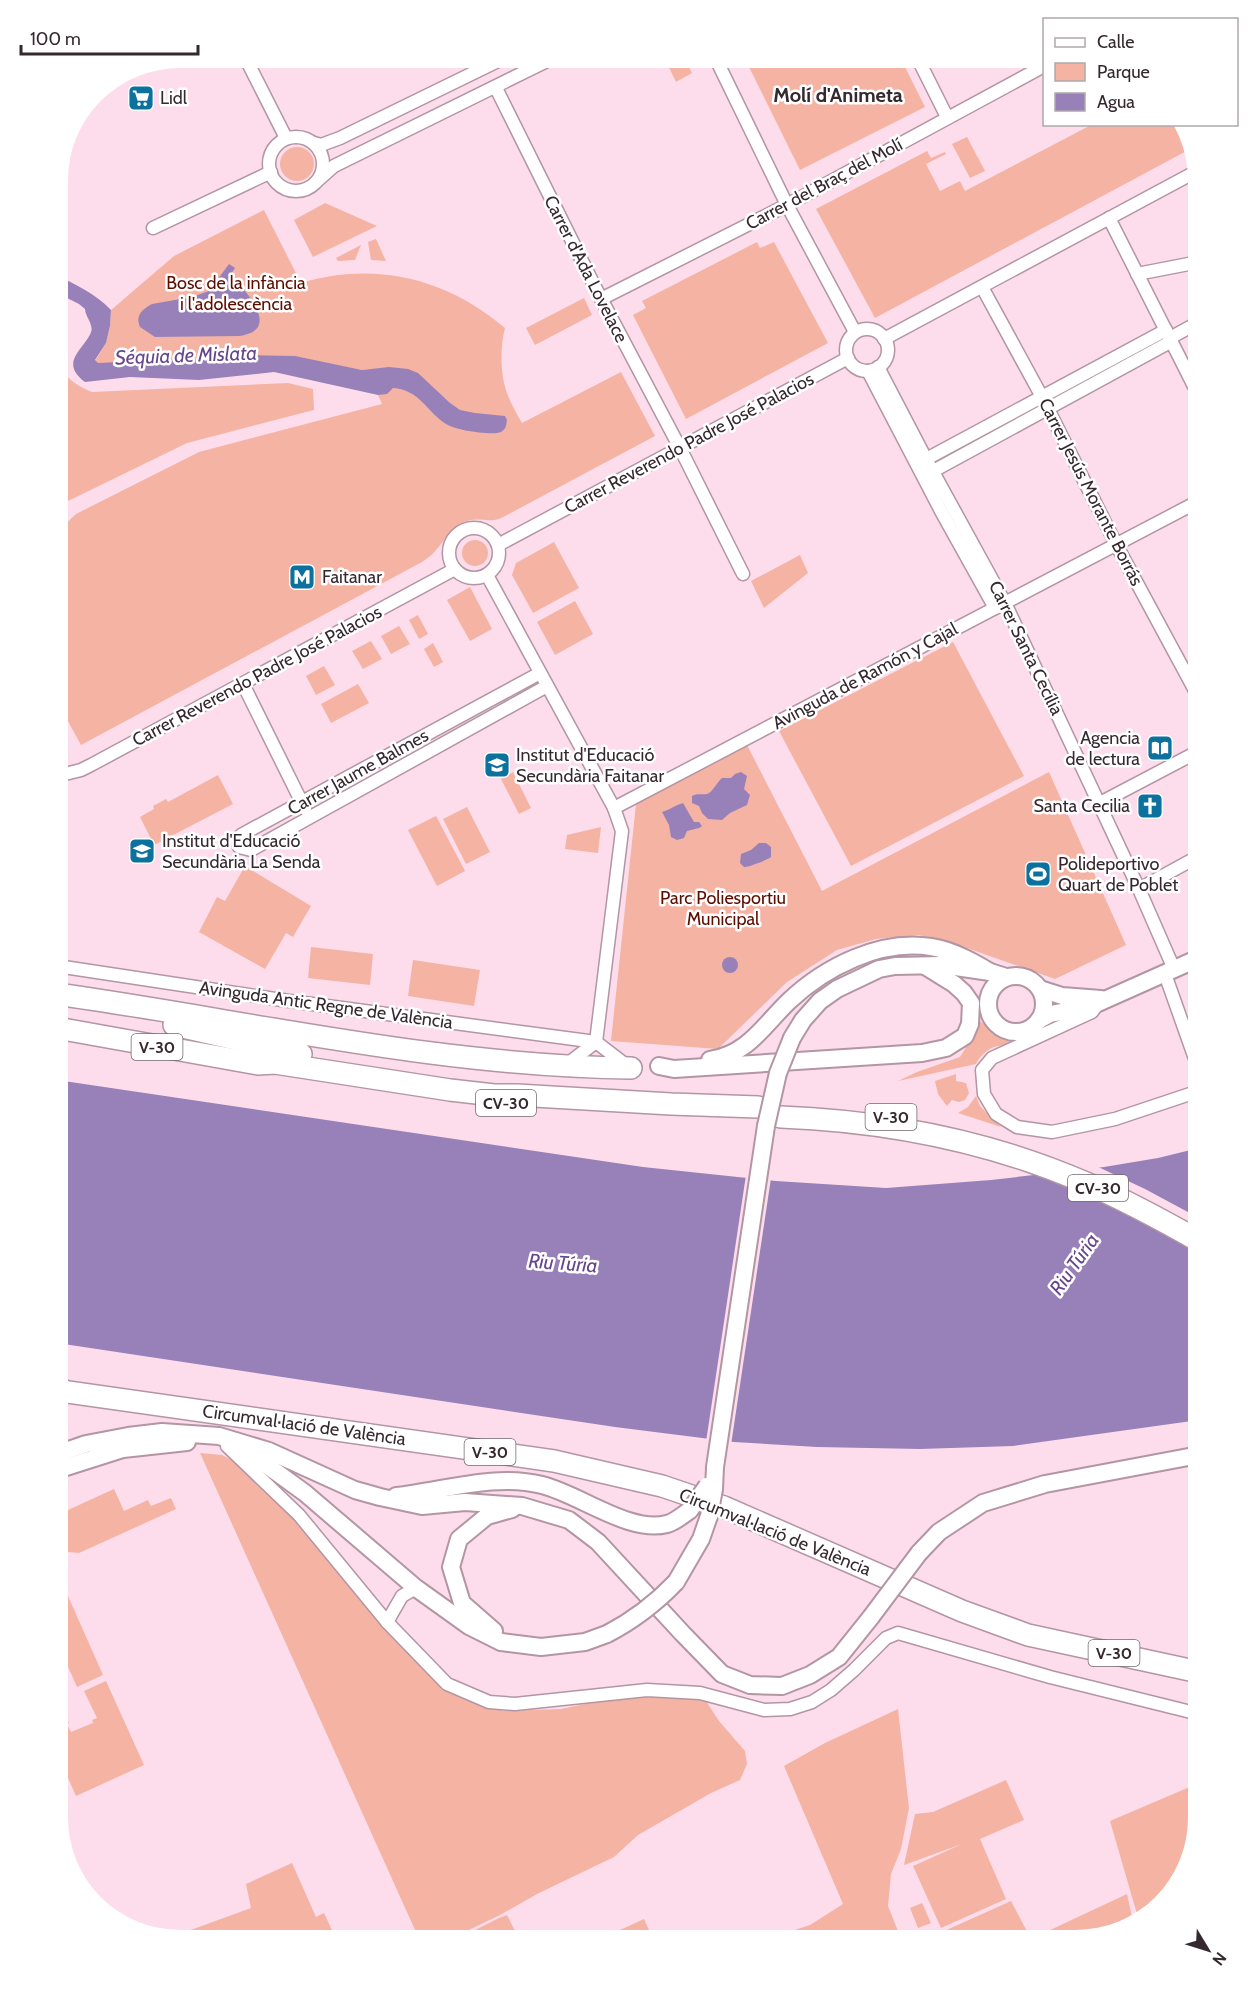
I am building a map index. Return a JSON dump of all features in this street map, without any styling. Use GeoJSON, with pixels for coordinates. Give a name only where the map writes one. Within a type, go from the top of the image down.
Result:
{"type":"FeatureCollection","features":[{"type":"Feature","properties":{"kind":"highway"},"geometry":{"type":"LineString","coordinates":[[68,996],[466,1059],[563,1067],[631,1068]]}},
{"type":"Feature","properties":{"kind":"highway"},"geometry":{"type":"LineString","coordinates":[[68,1002],[375,1070],[517,1095]]}},
{"type":"Feature","properties":{"kind":"highway","name":"V-30"},"geometry":{"type":"LineString","coordinates":[[68,1030],[258,1064],[275,1063],[450,1090],[769,1115]]}},
{"type":"Feature","properties":{"kind":"highway","name":"CV-30"},"geometry":{"type":"LineString","coordinates":[[258,1064],[274,1069],[390,1089],[491,1102],[663,1114],[769,1115],[819,1119],[874,1125],[994,1144],[1084,1182],[1188,1234]]}},
{"type":"Feature","properties":{"kind":"highway"},"geometry":{"type":"LineString","coordinates":[[994,1144],[1091,1174],[1152,1203],[1188,1224]]}},
{"type":"Feature","properties":{"kind":"highway","name":"Circumval·lació de València"},"geometry":{"type":"LineString","coordinates":[[68,1392],[554,1461],[662,1486],[724,1507],[963,1611],[1028,1635],[1188,1670]]}},
{"type":"Feature","properties":{"kind":"highway"},"geometry":{"type":"LineString","coordinates":[[1028,1635],[1094,1661],[1188,1683]]}},
{"type":"Feature","properties":{"kind":"main road"},"geometry":{"type":"LineString","coordinates":[[631,1068],[720,1058],[738,1052],[757,1036],[790,1001],[825,973],[866,954],[889,948],[910,945],[932,947],[968,959],[998,974]]}},
{"type":"Feature","properties":{"kind":"main road"},"geometry":{"type":"LineString","coordinates":[[1039,1020],[1050,1014],[1089,1007],[1188,963]]}},
{"type":"Feature","properties":{"kind":"main road"},"geometry":{"type":"LineString","coordinates":[[68,1465],[132,1448],[196,1442],[227,1446],[261,1461],[305,1493],[416,1588],[469,1626],[501,1642],[541,1647],[585,1642],[607,1634],[640,1616],[676,1582],[701,1539],[709,1516],[711,1487],[716,1467],[769,1115],[778,1073],[792,1038],[803,1020],[820,1001],[847,984],[879,969],[895,966],[942,964],[1019,976],[1027,978],[1040,989],[1062,996],[1105,999]]}},
{"type":"Feature","properties":{"kind":"main road"},"geometry":{"type":"LineString","coordinates":[[926,966],[968,981],[988,997]]}},
{"type":"Feature","properties":{"kind":"main road"},"geometry":{"type":"LineString","coordinates":[[659,1066],[675,1069],[858,1058],[922,1053],[946,1048],[965,1036],[970,1024],[971,1003],[954,984],[926,966]]}},
{"type":"Feature","properties":{"kind":"main road"},"geometry":{"type":"LineString","coordinates":[[998,974],[988,997],[989,1016],[994,1024],[1011,1032],[1018,1039],[1039,1020],[1044,1005],[1040,989]]}},
{"type":"Feature","properties":{"kind":"main road"},"geometry":{"type":"LineString","coordinates":[[68,1450],[86,1444],[162,1432],[219,1436],[269,1451],[355,1491],[422,1506],[465,1502],[522,1506],[569,1520],[598,1542],[722,1674],[750,1685],[782,1686],[810,1675],[839,1657],[919,1553],[939,1532],[983,1503],[1045,1484],[1188,1457]]}},
{"type":"Feature","properties":{"kind":"main road"},"geometry":{"type":"LineString","coordinates":[[380,1497],[418,1494],[487,1482],[524,1482],[562,1492],[639,1525],[668,1524],[690,1510],[711,1487]]}},
{"type":"Feature","properties":{"kind":"main road"},"geometry":{"type":"LineString","coordinates":[[522,1506],[487,1516],[459,1539],[451,1567],[462,1603],[491,1630],[541,1647]]}},
{"type":"Feature","properties":{"kind":"street"},"geometry":{"type":"LineString","coordinates":[[251,68],[286,138]]}},
{"type":"Feature","properties":{"kind":"street"},"geometry":{"type":"LineString","coordinates":[[483,68],[340,138],[321,145],[301,137],[286,138],[274,148],[269,164],[270,171],[279,185],[286,189],[302,190],[316,182],[334,166],[534,68]]}},
{"type":"Feature","properties":{"kind":"street"},"geometry":{"type":"LineString","coordinates":[[720,68],[787,205],[855,332]]}},
{"type":"Feature","properties":{"kind":"street"},"geometry":{"type":"LineString","coordinates":[[922,68],[947,117]]}},
{"type":"Feature","properties":{"kind":"street","name":"Carrer del Braç del Molí"},"geometry":{"type":"LineString","coordinates":[[601,299],[787,205],[1040,68]]}},
{"type":"Feature","properties":{"kind":"street","name":"Carrer d'Ada Lovelace"},"geometry":{"type":"LineString","coordinates":[[496,88],[601,299],[680,448],[743,574]]}},
{"type":"Feature","properties":{"kind":"street"},"geometry":{"type":"LineString","coordinates":[[314,143],[323,158],[321,175],[316,182]]}},
{"type":"Feature","properties":{"kind":"street"},"geometry":{"type":"LineString","coordinates":[[153,228],[270,171]]}},
{"type":"Feature","properties":{"kind":"street"},"geometry":{"type":"LineString","coordinates":[[884,339],[1188,176]]}},
{"type":"Feature","properties":{"kind":"street"},"geometry":{"type":"LineString","coordinates":[[1109,218],[1188,374]]}},
{"type":"Feature","properties":{"kind":"street"},"geometry":{"type":"LineString","coordinates":[[1137,274],[1188,264]]}},
{"type":"Feature","properties":{"kind":"street","name":"Carrer Jesús Morante Borrás"},"geometry":{"type":"LineString","coordinates":[[982,286],[1188,678]]}},
{"type":"Feature","properties":{"kind":"street"},"geometry":{"type":"LineString","coordinates":[[921,462],[1045,402],[1188,327]]}},
{"type":"Feature","properties":{"kind":"street"},"geometry":{"type":"LineString","coordinates":[[871,329],[884,339],[886,357],[873,369],[856,368],[848,358],[846,347],[855,332],[871,329]]}},
{"type":"Feature","properties":{"kind":"street","name":"Carrer Reverendo Padre José Palacios"},"geometry":{"type":"LineString","coordinates":[[498,545],[848,358]]}},
{"type":"Feature","properties":{"kind":"street","name":"Carrer Santa Cecília"},"geometry":{"type":"LineString","coordinates":[[873,369],[921,462],[1000,605],[1100,804],[1139,889],[1188,1023]]}},
{"type":"Feature","properties":{"kind":"street"},"geometry":{"type":"LineString","coordinates":[[928,473],[1045,402]]}},
{"type":"Feature","properties":{"kind":"street","name":"Avinguda de Ramón y Cajal"},"geometry":{"type":"LineString","coordinates":[[614,808],[1188,507]]}},
{"type":"Feature","properties":{"kind":"street"},"geometry":{"type":"LineString","coordinates":[[471,528],[487,532],[498,545],[496,565],[487,575],[466,577],[455,569],[450,561],[451,544],[462,531],[471,528]]}},
{"type":"Feature","properties":{"kind":"street","name":"Carrer Reverendo Padre José Palacios"},"geometry":{"type":"LineString","coordinates":[[68,773],[81,770],[455,569]]}},
{"type":"Feature","properties":{"kind":"street"},"geometry":{"type":"LineString","coordinates":[[487,575],[614,808],[622,831],[596,1042],[563,1067]]}},
{"type":"Feature","properties":{"kind":"street","name":"Carrer Jaume Balmes"},"geometry":{"type":"LineString","coordinates":[[540,673],[241,835],[239,847],[251,850],[546,686]]}},
{"type":"Feature","properties":{"kind":"street"},"geometry":{"type":"LineString","coordinates":[[243,684],[311,818]]}},
{"type":"Feature","properties":{"kind":"street"},"geometry":{"type":"LineString","coordinates":[[1100,804],[1188,757]]}},
{"type":"Feature","properties":{"kind":"street"},"geometry":{"type":"LineString","coordinates":[[1139,889],[1188,862]]}},
{"type":"Feature","properties":{"kind":"street","name":"Avinguda Antic Regne de València"},"geometry":{"type":"LineString","coordinates":[[68,968],[282,1000],[596,1042]]}},
{"type":"Feature","properties":{"kind":"street"},"geometry":{"type":"LineString","coordinates":[[1105,999],[1092,1012],[1018,1039],[992,1058],[982,1070],[984,1094],[996,1114],[1017,1127],[1052,1132],[1115,1119],[1188,1095]]}},
{"type":"Feature","properties":{"kind":"street"},"geometry":{"type":"LineString","coordinates":[[596,1042],[631,1068]]}},
{"type":"Feature","properties":{"kind":"street"},"geometry":{"type":"LineString","coordinates":[[227,1446],[299,1515],[387,1622],[447,1684],[489,1702],[515,1704],[647,1689],[700,1693],[764,1710],[790,1710],[812,1702],[831,1689],[886,1638],[898,1633],[1050,1677],[1188,1711]]}},
{"type":"Feature","properties":{"kind":"street"},"geometry":{"type":"LineString","coordinates":[[387,1622],[402,1596],[416,1588]]}},
{"type":"Feature","properties":{"kind":"green space"},"geometry":{"type":"Polygon","coordinates":[[[669,68],[690,68],[692,73],[676,82],[669,68]]]}},
{"type":"Feature","properties":{"kind":"green space"},"geometry":{"type":"Polygon","coordinates":[[[749,68],[906,68],[925,107],[800,170],[749,68]]]}},
{"type":"Feature","properties":{"kind":"green space"},"geometry":{"type":"Polygon","coordinates":[[[1089,126],[1175,126],[1185,152],[875,318],[816,209],[927,151],[931,158],[945,152],[946,154],[926,164],[940,191],[960,181],[965,191],[1089,126]]]}},
{"type":"Feature","properties":{"kind":"green space"},"geometry":{"type":"Polygon","coordinates":[[[967,137],[985,171],[970,178],[952,144],[967,137]]]}},
{"type":"Feature","properties":{"kind":"green space"},"geometry":{"type":"Polygon","coordinates":[[[297,147],[309,152],[314,164],[309,176],[297,181],[285,176],[280,164],[285,152],[297,147]]]}},
{"type":"Feature","properties":{"kind":"green space"},"geometry":{"type":"Polygon","coordinates":[[[325,203],[377,226],[313,257],[294,220],[325,203]]]}},
{"type":"Feature","properties":{"kind":"green space","name":"Bosc de la infància i l'adolescència"},"geometry":{"type":"Polygon","coordinates":[[[264,210],[301,283],[356,274],[383,274],[409,278],[459,297],[505,328],[502,352],[503,378],[509,397],[522,423],[621,372],[655,436],[500,518],[470,520],[462,523],[451,532],[434,553],[422,562],[81,745],[68,721],[68,522],[76,514],[199,452],[382,404],[378,395],[374,369],[362,370],[247,355],[221,360],[98,364],[95,361],[106,343],[111,310],[174,256],[264,210]]]}},
{"type":"Feature","properties":{"kind":"green space"},"geometry":{"type":"Polygon","coordinates":[[[376,239],[386,261],[371,260],[368,242],[376,239]]]}},
{"type":"Feature","properties":{"kind":"green space"},"geometry":{"type":"Polygon","coordinates":[[[757,242],[760,248],[774,242],[828,343],[686,419],[633,315],[646,308],[642,301],[757,242]]]}},
{"type":"Feature","properties":{"kind":"green space"},"geometry":{"type":"Polygon","coordinates":[[[361,245],[355,260],[338,261],[336,258],[361,245]]]}},
{"type":"Feature","properties":{"kind":"green space"},"geometry":{"type":"Polygon","coordinates":[[[584,298],[592,315],[535,345],[526,328],[584,298]]]}},
{"type":"Feature","properties":{"kind":"green space"},"geometry":{"type":"Polygon","coordinates":[[[68,378],[92,392],[288,383],[313,389],[314,410],[187,443],[68,501],[68,378]]]}},
{"type":"Feature","properties":{"kind":"green space"},"geometry":{"type":"Polygon","coordinates":[[[475,540],[484,544],[488,553],[484,562],[475,566],[466,562],[462,553],[466,544],[475,540]]]}},
{"type":"Feature","properties":{"kind":"green space"},"geometry":{"type":"Polygon","coordinates":[[[554,542],[579,588],[533,613],[512,575],[516,563],[554,542]]]}},
{"type":"Feature","properties":{"kind":"green space"},"geometry":{"type":"Polygon","coordinates":[[[800,555],[808,573],[764,608],[751,581],[800,555]]]}},
{"type":"Feature","properties":{"kind":"green space"},"geometry":{"type":"Polygon","coordinates":[[[470,587],[492,629],[470,641],[447,600],[470,587]]]}},
{"type":"Feature","properties":{"kind":"green space"},"geometry":{"type":"Polygon","coordinates":[[[575,601],[593,634],[555,655],[537,622],[575,601]]]}},
{"type":"Feature","properties":{"kind":"green space"},"geometry":{"type":"Polygon","coordinates":[[[418,615],[428,634],[419,639],[409,620],[418,615]]]}},
{"type":"Feature","properties":{"kind":"green space"},"geometry":{"type":"Polygon","coordinates":[[[399,626],[410,644],[391,654],[381,636],[399,626]]]}},
{"type":"Feature","properties":{"kind":"green space"},"geometry":{"type":"Polygon","coordinates":[[[371,641],[382,659],[363,669],[352,651],[371,641]]]}},
{"type":"Feature","properties":{"kind":"green space"},"geometry":{"type":"Polygon","coordinates":[[[953,642],[1024,776],[851,866],[779,731],[953,642]]]}},
{"type":"Feature","properties":{"kind":"green space"},"geometry":{"type":"Polygon","coordinates":[[[433,643],[443,662],[434,667],[424,649],[433,643]]]}},
{"type":"Feature","properties":{"kind":"green space"},"geometry":{"type":"Polygon","coordinates":[[[324,666],[335,685],[316,695],[306,676],[324,666]]]}},
{"type":"Feature","properties":{"kind":"green space"},"geometry":{"type":"Polygon","coordinates":[[[358,684],[369,703],[331,723],[321,704],[358,684]]]}},
{"type":"Feature","properties":{"kind":"green space","name":"Parc Poliesportiu Municipal"},"geometry":{"type":"Polygon","coordinates":[[[747,745],[822,891],[1049,772],[1126,945],[1055,979],[964,947],[919,935],[876,939],[837,950],[787,982],[718,1049],[611,1041],[636,804],[747,745]]]}},
{"type":"Feature","properties":{"kind":"green space"},"geometry":{"type":"Polygon","coordinates":[[[513,772],[531,808],[519,814],[501,779],[513,772]]]}},
{"type":"Feature","properties":{"kind":"green space"},"geometry":{"type":"Polygon","coordinates":[[[218,775],[233,804],[154,845],[140,817],[166,799],[168,802],[218,775]]]}},
{"type":"Feature","properties":{"kind":"green space"},"geometry":{"type":"Polygon","coordinates":[[[467,807],[490,852],[466,864],[443,819],[467,807]]]}},
{"type":"Feature","properties":{"kind":"green space"},"geometry":{"type":"Polygon","coordinates":[[[436,816],[465,871],[437,886],[408,830],[436,816]]]}},
{"type":"Feature","properties":{"kind":"green space"},"geometry":{"type":"Polygon","coordinates":[[[601,827],[598,853],[565,849],[567,835],[601,827]]]}},
{"type":"Feature","properties":{"kind":"green space"},"geometry":{"type":"Polygon","coordinates":[[[245,866],[311,906],[293,937],[286,933],[265,969],[199,932],[217,897],[225,901],[245,866]]]}},
{"type":"Feature","properties":{"kind":"green space"},"geometry":{"type":"Polygon","coordinates":[[[311,947],[373,954],[370,985],[308,978],[311,947]]]}},
{"type":"Feature","properties":{"kind":"green space"},"geometry":{"type":"Polygon","coordinates":[[[413,960],[480,970],[474,1006],[408,996],[413,960]]]}},
{"type":"Feature","properties":{"kind":"green space"},"geometry":{"type":"Polygon","coordinates":[[[979,1020],[997,1035],[1015,1040],[1007,1046],[997,1046],[989,1050],[976,1064],[898,1081],[960,1057],[979,1020]]]}},
{"type":"Feature","properties":{"kind":"green space"},"geometry":{"type":"Polygon","coordinates":[[[956,1074],[956,1081],[966,1083],[969,1093],[965,1100],[959,1102],[952,1100],[947,1106],[938,1094],[935,1081],[956,1074]]]}},
{"type":"Feature","properties":{"kind":"green space"},"geometry":{"type":"Polygon","coordinates":[[[976,1096],[980,1106],[1001,1127],[958,1113],[968,1107],[976,1096]]]}},
{"type":"Feature","properties":{"kind":"green space"},"geometry":{"type":"Polygon","coordinates":[[[200,1453],[222,1455],[230,1459],[259,1484],[306,1530],[386,1630],[445,1688],[469,1700],[504,1711],[561,1709],[599,1701],[641,1696],[703,1699],[745,1751],[747,1764],[740,1780],[711,1793],[638,1835],[614,1857],[469,1930],[415,1930],[200,1453]]]}},
{"type":"Feature","properties":{"kind":"green space"},"geometry":{"type":"Polygon","coordinates":[[[114,1489],[124,1511],[148,1500],[151,1506],[171,1498],[176,1509],[79,1553],[68,1552],[68,1510],[114,1489]]]}},
{"type":"Feature","properties":{"kind":"green space"},"geometry":{"type":"Polygon","coordinates":[[[68,1596],[103,1675],[77,1687],[68,1667],[68,1596]]]}},
{"type":"Feature","properties":{"kind":"green space"},"geometry":{"type":"Polygon","coordinates":[[[106,1681],[144,1765],[76,1796],[68,1778],[68,1726],[71,1732],[93,1723],[92,1720],[97,1718],[84,1691],[106,1681]]]}},
{"type":"Feature","properties":{"kind":"green space"},"geometry":{"type":"Polygon","coordinates":[[[898,1709],[909,1808],[901,1849],[891,1874],[888,1906],[898,1930],[795,1930],[810,1925],[843,1904],[784,1766],[825,1743],[898,1709]]]}},
{"type":"Feature","properties":{"kind":"green space"},"geometry":{"type":"Polygon","coordinates":[[[1006,1780],[1024,1820],[980,1839],[1006,1899],[941,1928],[913,1866],[962,1844],[904,1865],[915,1814],[933,1812],[1006,1780]]]}},
{"type":"Feature","properties":{"kind":"green space"},"geometry":{"type":"Polygon","coordinates":[[[1188,1788],[1188,1833],[1183,1854],[1170,1881],[1150,1903],[1137,1913],[1110,1821],[1188,1788]]]}},
{"type":"Feature","properties":{"kind":"green space"},"geometry":{"type":"Polygon","coordinates":[[[292,1863],[316,1917],[324,1913],[332,1930],[191,1930],[251,1908],[246,1884],[292,1863]]]}},
{"type":"Feature","properties":{"kind":"green space"},"geometry":{"type":"Polygon","coordinates":[[[1127,1894],[1132,1916],[1126,1919],[1091,1930],[1050,1930],[1127,1894]]]}},
{"type":"Feature","properties":{"kind":"green space"},"geometry":{"type":"Polygon","coordinates":[[[1011,1901],[1026,1930],[946,1930],[1011,1901]]]}},
{"type":"Feature","properties":{"kind":"green space"},"geometry":{"type":"Polygon","coordinates":[[[922,1903],[931,1923],[918,1928],[910,1908],[922,1903]]]}},
{"type":"Feature","properties":{"kind":"green space"},"geometry":{"type":"Polygon","coordinates":[[[507,1915],[514,1930],[475,1930],[507,1915]]]}},
{"type":"Feature","properties":{"kind":"green space"},"geometry":{"type":"Polygon","coordinates":[[[644,1919],[649,1930],[620,1930],[644,1919]]]}},
{"type":"Feature","properties":{"kind":"water"},"geometry":{"type":"Polygon","coordinates":[[[229,264],[235,268],[231,274],[256,308],[259,326],[252,332],[240,336],[155,337],[140,327],[138,319],[145,308],[152,304],[192,297],[209,291],[229,264]]]}},
{"type":"Feature","properties":{"kind":"water"},"geometry":{"type":"Polygon","coordinates":[[[68,281],[111,310],[106,343],[95,360],[98,363],[221,360],[247,355],[295,356],[362,370],[389,367],[408,369],[418,373],[460,410],[505,416],[506,427],[496,433],[465,430],[446,424],[416,397],[402,390],[393,388],[387,394],[378,395],[274,372],[199,380],[130,377],[85,382],[77,375],[73,362],[91,332],[85,309],[68,298],[68,281]]]}},
{"type":"Feature","properties":{"kind":"water"},"geometry":{"type":"Polygon","coordinates":[[[741,772],[747,776],[744,789],[750,795],[747,805],[730,813],[722,820],[708,819],[699,806],[692,803],[692,796],[707,794],[722,778],[731,778],[741,772]]]}},
{"type":"Feature","properties":{"kind":"water"},"geometry":{"type":"Polygon","coordinates":[[[683,803],[694,822],[699,822],[702,826],[687,831],[684,838],[677,840],[671,837],[669,825],[662,812],[683,803]]]}},
{"type":"Feature","properties":{"kind":"water"},"geometry":{"type":"Polygon","coordinates":[[[759,843],[766,843],[771,847],[771,857],[744,867],[740,863],[741,854],[751,850],[759,843]]]}},
{"type":"Feature","properties":{"kind":"water"},"geometry":{"type":"Polygon","coordinates":[[[727,957],[733,957],[738,965],[736,971],[727,973],[722,968],[722,962],[727,957]]]}},
{"type":"Feature","properties":{"kind":"water","name":"Riu Túria"},"geometry":{"type":"Polygon","coordinates":[[[68,1082],[643,1167],[776,1181],[886,1188],[991,1180],[1104,1167],[1188,1151],[1188,1422],[1013,1446],[920,1449],[817,1447],[734,1442],[615,1427],[68,1345],[68,1082]]]}},
{"type":"Feature","properties":{"kind":"pier"},"geometry":{"type":"Polygon","coordinates":[[[1094,1165],[1145,1189],[1188,1212],[1188,1244],[1040,1172],[1094,1165]]]}},
{"type":"Feature","properties":{"kind":"pier"},"geometry":{"type":"Polygon","coordinates":[[[746,1175],[771,1178],[731,1445],[706,1442],[746,1175]]]}},
{"type":"Feature","properties":{"kind":"place","name":"Lidl"},"geometry":{"type":"Point","coordinates":[141,98]}},
{"type":"Feature","properties":{"kind":"place","name":"Faitanar"},"geometry":{"type":"Point","coordinates":[302,577]}},
{"type":"Feature","properties":{"kind":"place","name":"Agencia de lectura"},"geometry":{"type":"Point","coordinates":[1160,748]}},
{"type":"Feature","properties":{"kind":"place","name":"Institut d'Educació Secundària Faitanar"},"geometry":{"type":"Point","coordinates":[497,765]}},
{"type":"Feature","properties":{"kind":"place","name":"Santa Cecilia"},"geometry":{"type":"Point","coordinates":[1150,806]}},
{"type":"Feature","properties":{"kind":"place","name":"Institut d'Educació Secundària La Senda"},"geometry":{"type":"Point","coordinates":[142,851]}},
{"type":"Feature","properties":{"kind":"place","name":"Polideportivo Quart de Poblet"},"geometry":{"type":"Point","coordinates":[1038,874]}},
{"type":"Feature","properties":{"kind":"district","name":"Molí d'Animeta"},"geometry":{"type":"Point","coordinates":[838,95]}},
{"type":"Feature","properties":{"kind":"water label","name":"Séquia de Mislata"},"geometry":{"type":"Point","coordinates":[186,355]}}]}
